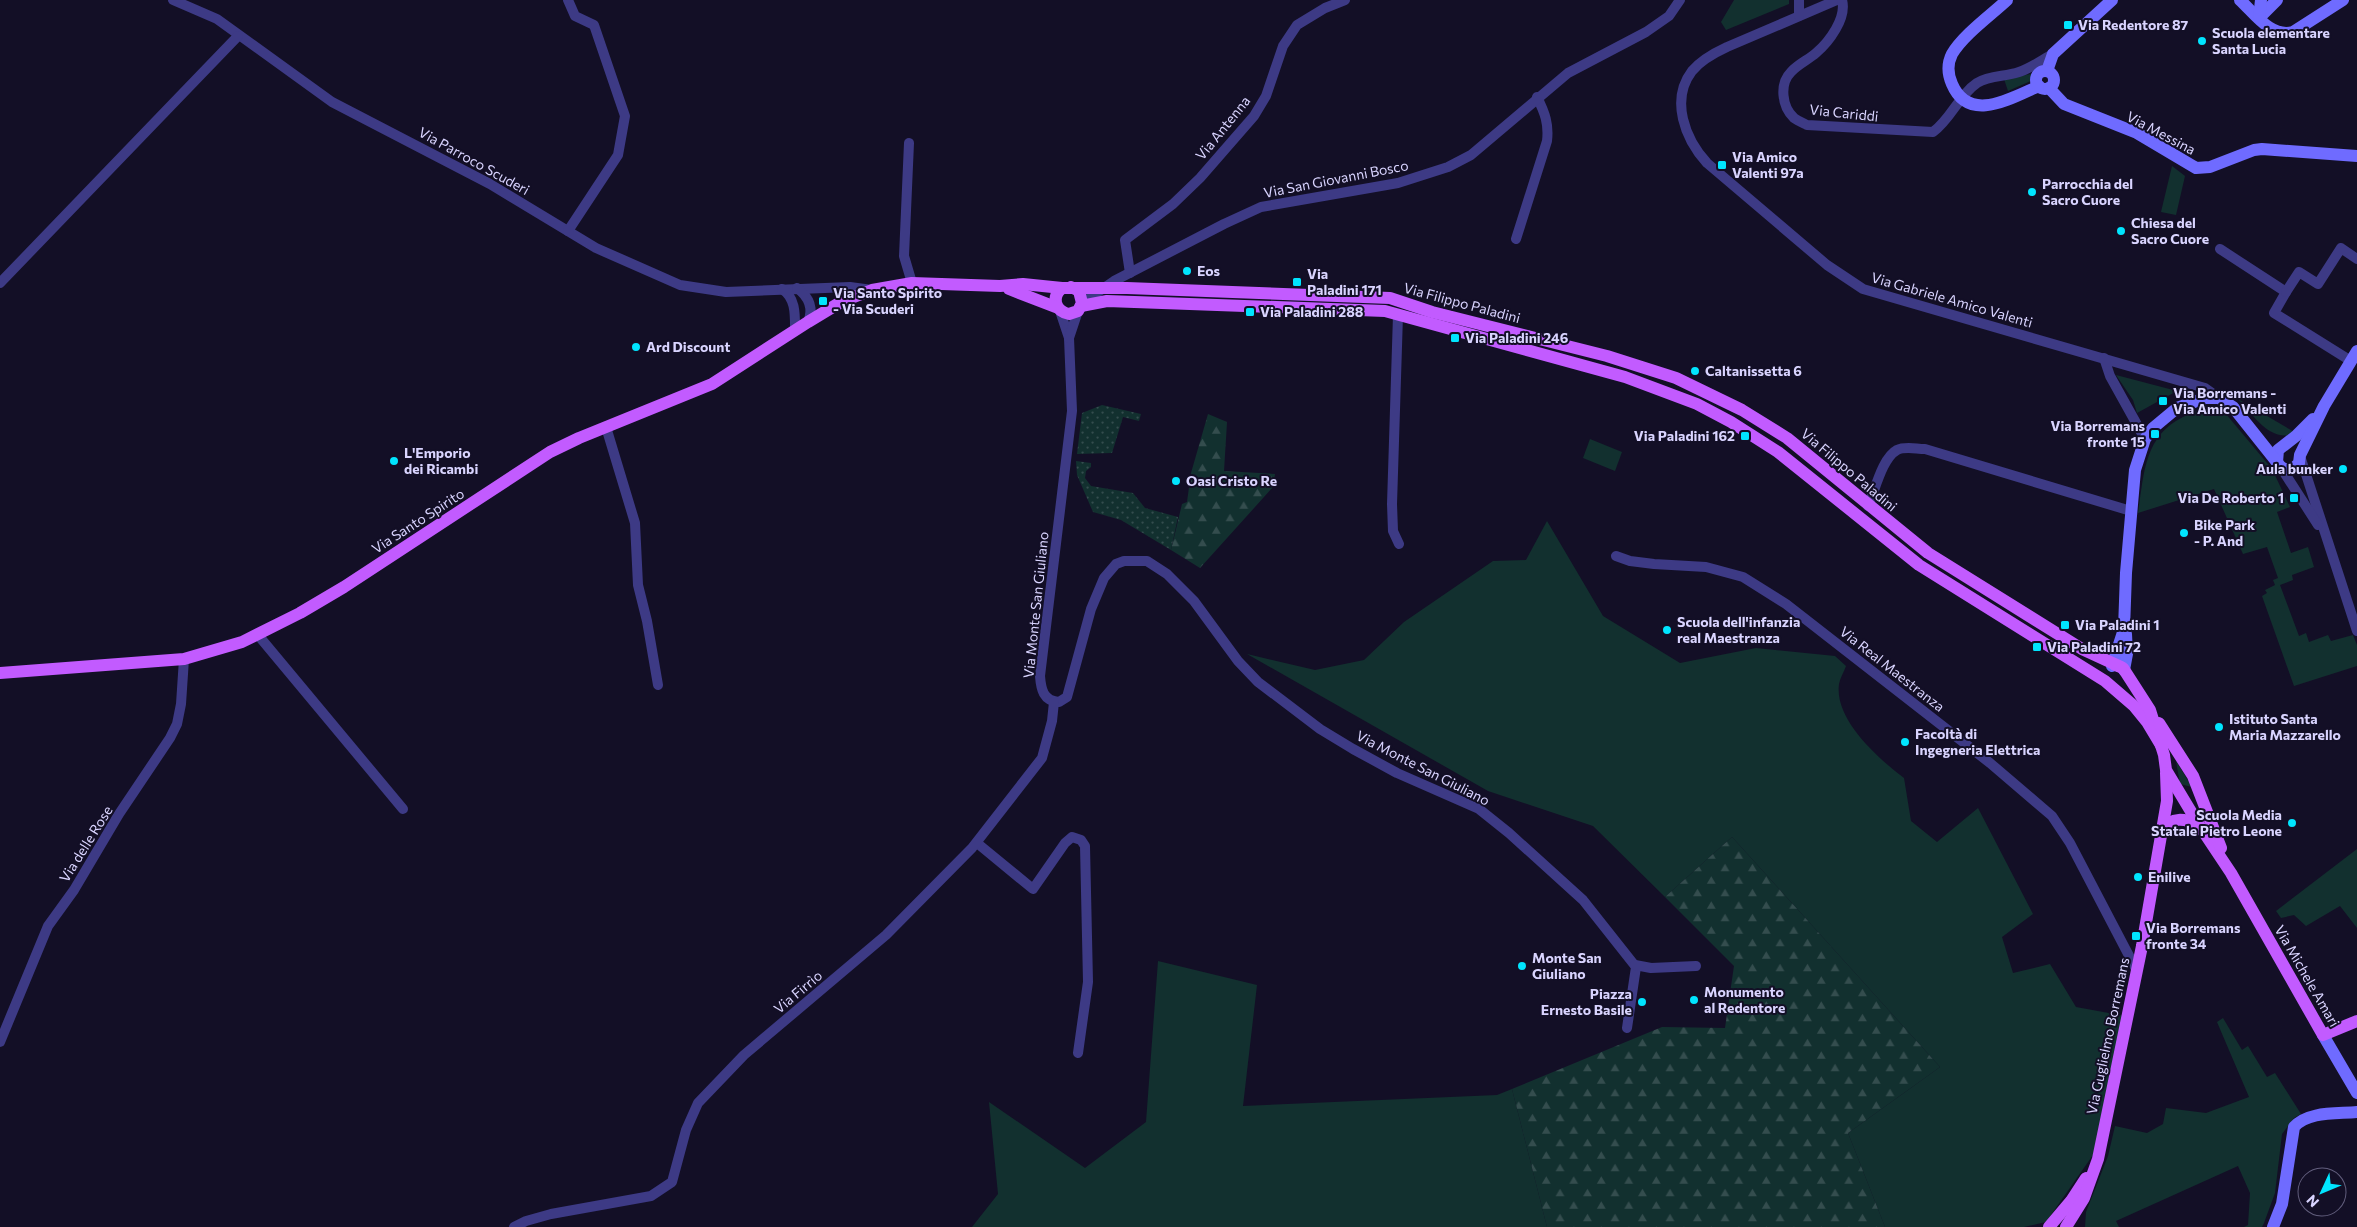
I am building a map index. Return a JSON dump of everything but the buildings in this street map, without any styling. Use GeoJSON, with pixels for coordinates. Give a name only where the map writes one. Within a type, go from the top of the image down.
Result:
{"type":"FeatureCollection","features":[{"type":"Feature","properties":{"kind":"main road"},"geometry":{"type":"LineString","coordinates":[[2007,0],[1959,45],[1948,64],[1951,83],[1962,99],[1980,107],[2044,87],[2054,79],[2047,71],[2053,54],[2112,0]]}},
{"type":"Feature","properties":{"kind":"main road"},"geometry":{"type":"LineString","coordinates":[[2240,0],[2273,30],[2286,34],[2293,32],[2336,2]]}},
{"type":"Feature","properties":{"kind":"main road"},"geometry":{"type":"LineString","coordinates":[[2259,18],[2261,0]]}},
{"type":"Feature","properties":{"kind":"main road"},"geometry":{"type":"LineString","coordinates":[[2259,18],[2277,0]]}},
{"type":"Feature","properties":{"kind":"main road","name":"Via Messina"},"geometry":{"type":"LineString","coordinates":[[2044,87],[2072,109],[2136,133],[2196,168],[2210,166],[2262,149],[2357,156]]}},
{"type":"Feature","properties":{"kind":"main road","name":"Via Santo Spirito"},"geometry":{"type":"LineString","coordinates":[[0,673],[184,659],[242,642],[344,588],[550,452],[712,384],[841,302],[872,290],[912,283],[1000,286]]}},
{"type":"Feature","properties":{"kind":"main road","name":"Via Filippo Paladini"},"geometry":{"type":"LineString","coordinates":[[1000,286],[1022,284],[1067,288],[1103,287],[1390,298],[1432,312],[1607,356],[1676,378],[1742,410],[1787,438],[1868,506],[1928,553],[2082,649],[2119,668]]}},
{"type":"Feature","properties":{"kind":"main road"},"geometry":{"type":"LineString","coordinates":[[1000,286],[1020,291],[1069,314],[1080,307],[1081,294],[1067,288],[1055,300],[1059,309]]}},
{"type":"Feature","properties":{"kind":"main road","name":"Via Filippo Paladini"},"geometry":{"type":"LineString","coordinates":[[1080,307],[1108,301],[1385,311],[1625,377],[1714,412],[1778,452],[1919,565],[2108,683],[2134,706],[2147,722],[2162,747]]}},
{"type":"Feature","properties":{"kind":"main road"},"geometry":{"type":"LineString","coordinates":[[2119,668],[2105,671],[2108,683],[2120,686],[2125,680],[2119,668],[2124,629],[2131,511],[2135,470],[2145,439],[2160,420],[2177,408],[2205,398],[2219,398],[2233,407],[2284,469],[2293,469],[2297,467],[2324,406],[2354,356]]}},
{"type":"Feature","properties":{"kind":"main road"},"geometry":{"type":"LineString","coordinates":[[2279,464],[2277,454],[2324,406]]}},
{"type":"Feature","properties":{"kind":"main road"},"geometry":{"type":"LineString","coordinates":[[2248,425],[2284,446],[2296,448],[2301,457]]}},
{"type":"Feature","properties":{"kind":"main road"},"geometry":{"type":"LineString","coordinates":[[2119,668],[2150,710],[2193,776],[2204,822]]}},
{"type":"Feature","properties":{"kind":"main road"},"geometry":{"type":"LineString","coordinates":[[2150,710],[2162,747]]}},
{"type":"Feature","properties":{"kind":"main road","name":"Via Guglielmo Borremans"},"geometry":{"type":"LineString","coordinates":[[2098,1159],[2137,971],[2167,801],[2166,770],[2162,747]]}},
{"type":"Feature","properties":{"kind":"main road"},"geometry":{"type":"LineString","coordinates":[[2166,770],[2179,790]]}},
{"type":"Feature","properties":{"kind":"main road"},"geometry":{"type":"LineString","coordinates":[[2167,801],[2173,793],[2179,790],[2192,793],[2204,822]]}},
{"type":"Feature","properties":{"kind":"main road"},"geometry":{"type":"LineString","coordinates":[[2162,829],[2168,823],[2177,819],[2204,822]]}},
{"type":"Feature","properties":{"kind":"main road","name":"Via Michele Amari"},"geometry":{"type":"LineString","coordinates":[[2204,822],[2231,873],[2357,1093]]}},
{"type":"Feature","properties":{"kind":"main road"},"geometry":{"type":"LineString","coordinates":[[2323,1035],[2338,1027],[2357,1021]]}},
{"type":"Feature","properties":{"kind":"main road"},"geometry":{"type":"LineString","coordinates":[[2273,1227],[2282,1204],[2294,1127],[2308,1117],[2357,1112]]}},
{"type":"Feature","properties":{"kind":"main road"},"geometry":{"type":"LineString","coordinates":[[2048,1227],[2071,1201],[2098,1159]]}},
{"type":"Feature","properties":{"kind":"main road"},"geometry":{"type":"LineString","coordinates":[[2066,1227],[2084,1198],[2098,1159]]}},
{"type":"Feature","properties":{"kind":"street","name":"Via Parroco Scuderi"},"geometry":{"type":"LineString","coordinates":[[173,0],[217,19],[332,102],[490,184],[596,248],[680,285],[726,292],[850,287],[872,290]]}},
{"type":"Feature","properties":{"kind":"street"},"geometry":{"type":"LineString","coordinates":[[568,0],[575,16],[594,25],[625,116],[618,155],[568,230]]}},
{"type":"Feature","properties":{"kind":"street","name":"Via Antenna"},"geometry":{"type":"LineString","coordinates":[[1130,273],[1125,240],[1173,204],[1200,178],[1254,116],[1266,96],[1283,46],[1298,26],[1325,8],[1345,0]]}},
{"type":"Feature","properties":{"kind":"street","name":"Via San Giovanni Bosco"},"geometry":{"type":"LineString","coordinates":[[1080,307],[1103,287],[1224,224],[1261,207],[1398,183],[1448,167],[1471,155],[1537,97],[1568,73],[1669,16],[1680,0]]}},
{"type":"Feature","properties":{"kind":"street"},"geometry":{"type":"LineString","coordinates":[[1799,0],[1799,16]]}},
{"type":"Feature","properties":{"kind":"street","name":"Via Gabriele Amico Valenti"},"geometry":{"type":"LineString","coordinates":[[1837,0],[1712,54],[1692,72],[1685,84],[1682,113],[1685,129],[1698,153],[1827,265],[1863,289],[2205,388],[2219,398]]}},
{"type":"Feature","properties":{"kind":"street","name":"Via Cariddi"},"geometry":{"type":"LineString","coordinates":[[1842,0],[1843,16],[1826,43],[1816,53],[1790,72],[1783,85],[1784,101],[1787,110],[1795,119],[1808,125],[1933,132],[1941,126],[1962,99]]}},
{"type":"Feature","properties":{"kind":"street"},"geometry":{"type":"LineString","coordinates":[[0,284],[238,36]]}},
{"type":"Feature","properties":{"kind":"street"},"geometry":{"type":"LineString","coordinates":[[1962,99],[1978,83],[1994,77],[2018,72],[2053,54]]}},
{"type":"Feature","properties":{"kind":"street"},"geometry":{"type":"LineString","coordinates":[[1516,239],[1547,141],[1546,113],[1537,97]]}},
{"type":"Feature","properties":{"kind":"street"},"geometry":{"type":"LineString","coordinates":[[909,143],[904,256],[912,283]]}},
{"type":"Feature","properties":{"kind":"street"},"geometry":{"type":"LineString","coordinates":[[2354,356],[2274,313],[2299,272],[2318,284],[2341,248],[2357,259]]}},
{"type":"Feature","properties":{"kind":"street"},"geometry":{"type":"LineString","coordinates":[[2220,249],[2286,292]]}},
{"type":"Feature","properties":{"kind":"street"},"geometry":{"type":"LineString","coordinates":[[797,288],[804,293],[811,308],[808,322]]}},
{"type":"Feature","properties":{"kind":"street"},"geometry":{"type":"LineString","coordinates":[[782,289],[788,293],[792,300],[795,330]]}},
{"type":"Feature","properties":{"kind":"street"},"geometry":{"type":"LineString","coordinates":[[1069,338],[1080,307]]}},
{"type":"Feature","properties":{"kind":"street"},"geometry":{"type":"LineString","coordinates":[[1059,309],[1069,338]]}},
{"type":"Feature","properties":{"kind":"street"},"geometry":{"type":"LineString","coordinates":[[1398,315],[1392,504],[1394,531],[1399,544]]}},
{"type":"Feature","properties":{"kind":"street","name":"Via Monte San Giuliano"},"geometry":{"type":"LineString","coordinates":[[1069,338],[1072,374],[1071,429],[1040,676],[1041,690],[1044,696],[1054,702],[1063,701],[1071,690],[1091,609],[1104,578],[1116,564],[1124,561],[1147,561],[1168,574],[1194,601],[1238,661],[1258,682],[1312,723],[1353,749],[1397,773],[1478,810],[1509,833],[1583,900],[1634,963]]}},
{"type":"Feature","properties":{"kind":"street"},"geometry":{"type":"LineString","coordinates":[[2104,358],[2110,376],[2145,439]]}},
{"type":"Feature","properties":{"kind":"street"},"geometry":{"type":"LineString","coordinates":[[606,427],[635,523],[638,585],[658,685]]}},
{"type":"Feature","properties":{"kind":"street"},"geometry":{"type":"LineString","coordinates":[[1868,506],[1883,466],[1890,455],[1898,449],[1907,448],[1925,449],[2131,511]]}},
{"type":"Feature","properties":{"kind":"street"},"geometry":{"type":"LineString","coordinates":[[2301,457],[2357,631]]}},
{"type":"Feature","properties":{"kind":"street"},"geometry":{"type":"LineString","coordinates":[[2279,464],[2328,541]]}},
{"type":"Feature","properties":{"kind":"street","name":"Via Real Maestranza"},"geometry":{"type":"LineString","coordinates":[[1616,556],[1630,561],[1654,564],[1706,567],[1743,577],[1786,604],[1990,763],[2052,816],[2070,843],[2137,971]]}},
{"type":"Feature","properties":{"kind":"street"},"geometry":{"type":"LineString","coordinates":[[258,635],[403,809]]}},
{"type":"Feature","properties":{"kind":"street","name":"Via delle Rose"},"geometry":{"type":"LineString","coordinates":[[0,1042],[48,926],[74,890],[119,814],[170,738],[177,724],[181,704],[184,659]]}},
{"type":"Feature","properties":{"kind":"street","name":"Via Firrìo"},"geometry":{"type":"LineString","coordinates":[[514,1227],[526,1221],[551,1214],[651,1196],[672,1182],[686,1130],[698,1103],[744,1055],[886,935],[977,842],[1042,758],[1052,721],[1054,702]]}},
{"type":"Feature","properties":{"kind":"street"},"geometry":{"type":"LineString","coordinates":[[977,842],[1033,889],[1065,843],[1072,837],[1081,840],[1086,846],[1088,982],[1078,1053]]}},
{"type":"Feature","properties":{"kind":"street"},"geometry":{"type":"LineString","coordinates":[[1627,1028],[1634,963],[1651,968],[1696,966]]}},
{"type":"Feature","properties":{"kind":"green space"},"geometry":{"type":"Polygon","coordinates":[[[1734,0],[1789,0],[1789,4],[1726,30],[1721,22],[1734,0]]]}},
{"type":"Feature","properties":{"kind":"green space"},"geometry":{"type":"Polygon","coordinates":[[[2031,74],[2033,80],[2008,91],[2004,79],[2031,74]]]}},
{"type":"Feature","properties":{"kind":"green space"},"geometry":{"type":"Polygon","coordinates":[[[2172,166],[2185,176],[2176,215],[2161,212],[2172,166]]]}},
{"type":"Feature","properties":{"kind":"green space"},"geometry":{"type":"Polygon","coordinates":[[[2116,375],[2177,391],[2137,413],[2133,400],[2116,375]]]}},
{"type":"Feature","properties":{"kind":"green space"},"geometry":{"type":"Polygon","coordinates":[[[2238,399],[2296,433],[2279,435],[2271,432],[2238,399]]]}},
{"type":"Feature","properties":{"kind":"green space"},"geometry":{"type":"Polygon","coordinates":[[[1102,405],[1141,414],[1139,421],[1123,417],[1112,453],[1077,454],[1082,413],[1102,405]]]}},
{"type":"Feature","properties":{"kind":"green space"},"geometry":{"type":"Polygon","coordinates":[[[2216,407],[2226,414],[2272,469],[2290,507],[2277,512],[2291,553],[2308,547],[2314,567],[2292,575],[2293,580],[2280,585],[2299,636],[2306,633],[2309,642],[2328,635],[2331,641],[2353,635],[2357,645],[2357,666],[2294,686],[2262,596],[2267,593],[2265,590],[2275,585],[2273,580],[2278,578],[2267,547],[2243,554],[2214,489],[2138,513],[2148,458],[2153,445],[2160,435],[2170,425],[2187,415],[2199,410],[2216,407]]]}},
{"type":"Feature","properties":{"kind":"green space"},"geometry":{"type":"Polygon","coordinates":[[[1208,414],[1227,422],[1224,471],[1275,474],[1273,487],[1200,568],[1171,550],[1182,504],[1187,502],[1191,473],[1208,414]]]}},
{"type":"Feature","properties":{"kind":"green space"},"geometry":{"type":"Polygon","coordinates":[[[1590,439],[1622,452],[1615,471],[1583,458],[1590,439]]]}},
{"type":"Feature","properties":{"kind":"green space"},"geometry":{"type":"Polygon","coordinates":[[[1076,461],[1091,463],[1091,467],[1086,471],[1085,478],[1091,486],[1133,493],[1145,508],[1178,517],[1171,550],[1121,520],[1093,512],[1077,475],[1076,461]]]}},
{"type":"Feature","properties":{"kind":"green space"},"geometry":{"type":"Polygon","coordinates":[[[1547,521],[1603,616],[1680,663],[1756,648],[1835,656],[1846,666],[1839,684],[1839,698],[1851,725],[1871,749],[1904,778],[1911,821],[1937,842],[1978,808],[2033,914],[2002,937],[2013,973],[2050,964],[2076,1007],[2125,1016],[2093,1155],[2046,1222],[2024,1227],[1885,1227],[1848,1133],[1940,1067],[1732,837],[1665,897],[1593,826],[1488,791],[1247,654],[1315,670],[1364,660],[1404,622],[1493,561],[1526,560],[1547,521]]]}},
{"type":"Feature","properties":{"kind":"green space"},"geometry":{"type":"Polygon","coordinates":[[[2176,761],[2192,787],[2180,784],[2176,761]]]}},
{"type":"Feature","properties":{"kind":"green space"},"geometry":{"type":"Polygon","coordinates":[[[1732,837],[1940,1067],[1848,1133],[1885,1227],[1547,1227],[1512,1089],[1662,1027],[1725,1028],[1734,966],[1665,897],[1732,837]]]}},
{"type":"Feature","properties":{"kind":"green space"},"geometry":{"type":"Polygon","coordinates":[[[2357,849],[2357,928],[2340,906],[2306,926],[2294,915],[2281,918],[2276,911],[2357,849]]]}},
{"type":"Feature","properties":{"kind":"green space"},"geometry":{"type":"Polygon","coordinates":[[[1158,961],[1257,985],[1243,1106],[1497,1095],[1512,1089],[1547,1227],[972,1227],[998,1194],[989,1102],[1085,1168],[1146,1122],[1158,961]]]}},
{"type":"Feature","properties":{"kind":"green space"},"geometry":{"type":"Polygon","coordinates":[[[2223,1018],[2242,1050],[2248,1046],[2267,1077],[2275,1073],[2301,1114],[2294,1118],[2282,1134],[2275,1193],[2262,1227],[2244,1227],[2248,1225],[2250,1193],[2238,1166],[2116,1221],[2119,1227],[2085,1227],[2086,1212],[2108,1156],[2115,1126],[2147,1133],[2163,1124],[2166,1108],[2206,1113],[2249,1097],[2217,1022],[2223,1018]]]}},
{"type":"Feature","properties":{"kind":"place","name":"Via Redentore 87"},"geometry":{"type":"Point","coordinates":[2068,25]}},
{"type":"Feature","properties":{"kind":"place","name":"Scuola elementare Santa Lucia"},"geometry":{"type":"Point","coordinates":[2202,41]}},
{"type":"Feature","properties":{"kind":"place","name":"Via Amico Valenti 97a"},"geometry":{"type":"Point","coordinates":[1722,165]}},
{"type":"Feature","properties":{"kind":"place","name":"Parrocchia del Sacro Cuore"},"geometry":{"type":"Point","coordinates":[2032,192]}},
{"type":"Feature","properties":{"kind":"place","name":"Chiesa del Sacro Cuore"},"geometry":{"type":"Point","coordinates":[2121,231]}},
{"type":"Feature","properties":{"kind":"place","name":"Eos"},"geometry":{"type":"Point","coordinates":[1187,271]}},
{"type":"Feature","properties":{"kind":"place","name":"Via Paladini 171"},"geometry":{"type":"Point","coordinates":[1297,282]}},
{"type":"Feature","properties":{"kind":"place","name":"Via Santo Spirito - Via Scuderi"},"geometry":{"type":"Point","coordinates":[823,301]}},
{"type":"Feature","properties":{"kind":"place","name":"Via Paladini 288"},"geometry":{"type":"Point","coordinates":[1250,312]}},
{"type":"Feature","properties":{"kind":"place","name":"Via Paladini 246"},"geometry":{"type":"Point","coordinates":[1455,338]}},
{"type":"Feature","properties":{"kind":"place","name":"Ard Discount"},"geometry":{"type":"Point","coordinates":[636,347]}},
{"type":"Feature","properties":{"kind":"place","name":"Caltanissetta 6"},"geometry":{"type":"Point","coordinates":[1695,371]}},
{"type":"Feature","properties":{"kind":"place","name":"Via Borremans - Via Amico Valenti"},"geometry":{"type":"Point","coordinates":[2163,401]}},
{"type":"Feature","properties":{"kind":"place","name":"Via Borremans fronte 15"},"geometry":{"type":"Point","coordinates":[2155,434]}},
{"type":"Feature","properties":{"kind":"place","name":"Via Paladini 162"},"geometry":{"type":"Point","coordinates":[1745,436]}},
{"type":"Feature","properties":{"kind":"place","name":"L'Emporio dei Ricambi"},"geometry":{"type":"Point","coordinates":[394,461]}},
{"type":"Feature","properties":{"kind":"place","name":"Aula bunker"},"geometry":{"type":"Point","coordinates":[2343,469]}},
{"type":"Feature","properties":{"kind":"place","name":"Oasi Cristo Re"},"geometry":{"type":"Point","coordinates":[1176,481]}},
{"type":"Feature","properties":{"kind":"place","name":"Via De Roberto 1"},"geometry":{"type":"Point","coordinates":[2294,498]}},
{"type":"Feature","properties":{"kind":"place","name":"Bike Park - P. And"},"geometry":{"type":"Point","coordinates":[2184,533]}},
{"type":"Feature","properties":{"kind":"place","name":"Via Paladini 1"},"geometry":{"type":"Point","coordinates":[2065,625]}},
{"type":"Feature","properties":{"kind":"place","name":"Scuola dell'infanzia real Maestranza"},"geometry":{"type":"Point","coordinates":[1667,630]}},
{"type":"Feature","properties":{"kind":"place","name":"Via Paladini 72"},"geometry":{"type":"Point","coordinates":[2037,647]}},
{"type":"Feature","properties":{"kind":"place","name":"Istituto Santa Maria Mazzarello"},"geometry":{"type":"Point","coordinates":[2219,727]}},
{"type":"Feature","properties":{"kind":"place","name":"Facoltà di Ingegneria Elettrica"},"geometry":{"type":"Point","coordinates":[1905,742]}},
{"type":"Feature","properties":{"kind":"place","name":"Scuola Media Statale Pietro Leone"},"geometry":{"type":"Point","coordinates":[2292,823]}},
{"type":"Feature","properties":{"kind":"place","name":"Enilive"},"geometry":{"type":"Point","coordinates":[2138,877]}},
{"type":"Feature","properties":{"kind":"place","name":"Via Borremans fronte 34"},"geometry":{"type":"Point","coordinates":[2136,936]}},
{"type":"Feature","properties":{"kind":"place","name":"Monte San Giuliano"},"geometry":{"type":"Point","coordinates":[1522,966]}},
{"type":"Feature","properties":{"kind":"place","name":"Monumento al Redentore"},"geometry":{"type":"Point","coordinates":[1694,1000]}},
{"type":"Feature","properties":{"kind":"place","name":"Piazza Ernesto Basile"},"geometry":{"type":"Point","coordinates":[1642,1002]}}]}
